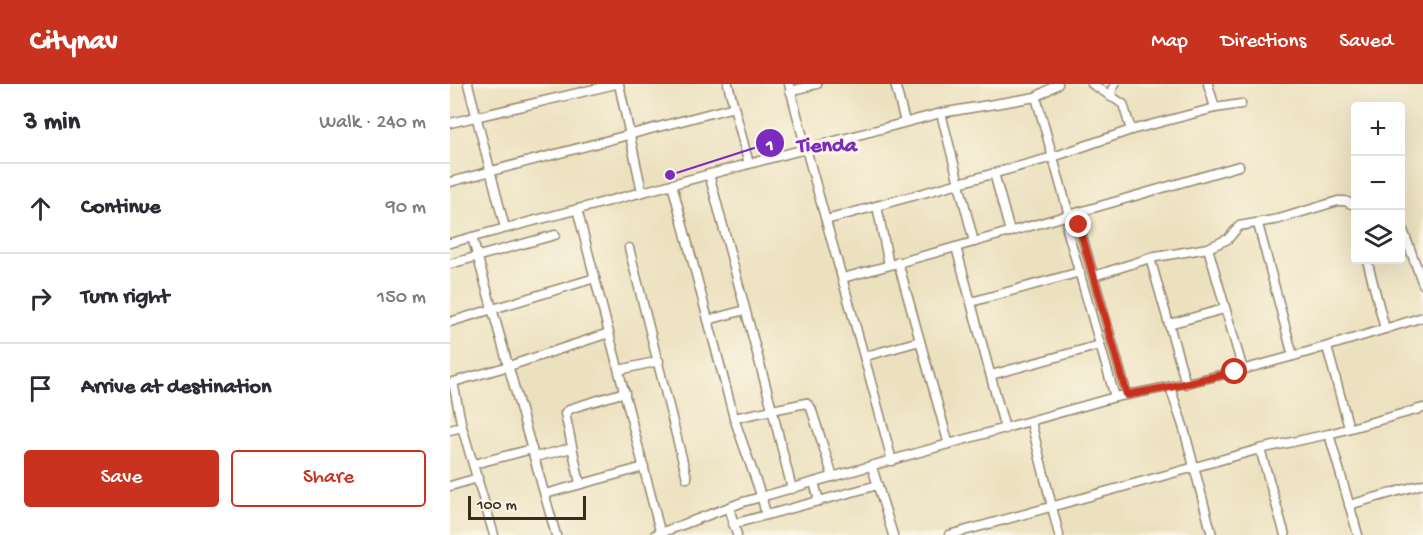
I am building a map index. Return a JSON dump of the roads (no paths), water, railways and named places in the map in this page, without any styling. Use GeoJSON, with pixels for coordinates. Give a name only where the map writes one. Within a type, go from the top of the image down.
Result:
{"type":"FeatureCollection","features":[{"type":"Feature","properties":{"kind":"street"},"geometry":{"type":"LineString","coordinates":[[468,84],[505,228]]}},
{"type":"Feature","properties":{"kind":"street"},"geometry":{"type":"LineString","coordinates":[[450,123],[618,84],[642,192]]}},
{"type":"Feature","properties":{"kind":"street"},"geometry":{"type":"LineString","coordinates":[[728,84],[749,164]]}},
{"type":"Feature","properties":{"kind":"street"},"geometry":{"type":"LineString","coordinates":[[817,84],[789,88],[866,356],[892,461]]}},
{"type":"Feature","properties":{"kind":"street"},"geometry":{"type":"LineString","coordinates":[[895,84],[905,122]]}},
{"type":"Feature","properties":{"kind":"street"},"geometry":{"type":"LineString","coordinates":[[450,243],[941,112],[1036,97],[1059,84]]}},
{"type":"Feature","properties":{"kind":"street"},"geometry":{"type":"LineString","coordinates":[[1092,84],[1123,104],[1131,130]]}},
{"type":"Feature","properties":{"kind":"street"},"geometry":{"type":"LineString","coordinates":[[1112,97],[1115,84]]}},
{"type":"Feature","properties":{"kind":"street"},"geometry":{"type":"LineString","coordinates":[[1208,84],[1215,108]]}},
{"type":"Feature","properties":{"kind":"street"},"geometry":{"type":"LineString","coordinates":[[1036,97],[1069,215],[1067,229],[1115,397]]}},
{"type":"Feature","properties":{"kind":"street"},"geometry":{"type":"LineString","coordinates":[[826,220],[1053,157],[1131,130],[1215,108],[1241,104]]}},
{"type":"Feature","properties":{"kind":"street"},"geometry":{"type":"LineString","coordinates":[[450,182],[734,107]]}},
{"type":"Feature","properties":{"kind":"street"},"geometry":{"type":"LineString","coordinates":[[941,112],[974,242]]}},
{"type":"Feature","properties":{"kind":"street"},"geometry":{"type":"LineString","coordinates":[[843,278],[1239,166]]}},
{"type":"Feature","properties":{"kind":"street"},"geometry":{"type":"LineString","coordinates":[[994,173],[1010,232]]}},
{"type":"Feature","properties":{"kind":"street"},"geometry":{"type":"LineString","coordinates":[[709,174],[792,489]]}},
{"type":"Feature","properties":{"kind":"street"},"geometry":{"type":"LineString","coordinates":[[672,184],[734,418],[766,515]]}},
{"type":"Feature","properties":{"kind":"street"},"geometry":{"type":"LineString","coordinates":[[1094,276],[1150,258],[1209,248],[1228,239],[1239,226],[1258,224],[1338,201],[1351,204]]}},
{"type":"Feature","properties":{"kind":"street"},"geometry":{"type":"LineString","coordinates":[[877,206],[920,341],[949,445]]}},
{"type":"Feature","properties":{"kind":"street"},"geometry":{"type":"LineString","coordinates":[[577,209],[644,467],[659,535],[729,507],[814,482],[1115,397],[1186,384],[1328,347],[1423,316]]}},
{"type":"Feature","properties":{"kind":"street"},"geometry":{"type":"LineString","coordinates":[[1069,215],[1079,225],[1127,395]]}},
{"type":"Feature","properties":{"kind":"street"},"geometry":{"type":"LineString","coordinates":[[1258,224],[1293,356]]}},
{"type":"Feature","properties":{"kind":"street"},"geometry":{"type":"LineString","coordinates":[[1405,233],[1423,284]]}},
{"type":"Feature","properties":{"kind":"street"},"geometry":{"type":"LineString","coordinates":[[450,264],[555,235]]}},
{"type":"Feature","properties":{"kind":"street"},"geometry":{"type":"LineString","coordinates":[[471,237],[556,535]]}},
{"type":"Feature","properties":{"kind":"street"},"geometry":{"type":"LineString","coordinates":[[956,247],[1005,429]]}},
{"type":"Feature","properties":{"kind":"street"},"geometry":{"type":"LineString","coordinates":[[629,248],[687,478]]}},
{"type":"Feature","properties":{"kind":"street"},"geometry":{"type":"LineString","coordinates":[[1209,248],[1224,309],[1243,370]]}},
{"type":"Feature","properties":{"kind":"street"},"geometry":{"type":"LineString","coordinates":[[1150,258],[1186,384]]}},
{"type":"Feature","properties":{"kind":"street"},"geometry":{"type":"LineString","coordinates":[[1368,264],[1385,329]]}},
{"type":"Feature","properties":{"kind":"street"},"geometry":{"type":"LineString","coordinates":[[971,302],[1080,272]]}},
{"type":"Feature","properties":{"kind":"street"},"geometry":{"type":"LineString","coordinates":[[450,322],[595,278]]}},
{"type":"Feature","properties":{"kind":"street"},"geometry":{"type":"LineString","coordinates":[[1169,324],[1224,309]]}},
{"type":"Feature","properties":{"kind":"street"},"geometry":{"type":"LineString","coordinates":[[708,320],[745,310]]}},
{"type":"Feature","properties":{"kind":"street"},"geometry":{"type":"LineString","coordinates":[[494,535],[462,427],[452,382],[609,333]]}},
{"type":"Feature","properties":{"kind":"street"},"geometry":{"type":"LineString","coordinates":[[866,356],[920,341]]}},
{"type":"Feature","properties":{"kind":"street"},"geometry":{"type":"LineString","coordinates":[[991,375],[1100,345]]}},
{"type":"Feature","properties":{"kind":"street"},"geometry":{"type":"LineString","coordinates":[[1328,347],[1349,428]]}},
{"type":"Feature","properties":{"kind":"street"},"geometry":{"type":"LineString","coordinates":[[619,370],[659,361]]}},
{"type":"Feature","properties":{"kind":"street"},"geometry":{"type":"LineString","coordinates":[[1170,387],[1184,429],[1212,535]]}},
{"type":"Feature","properties":{"kind":"street"},"geometry":{"type":"LineString","coordinates":[[580,483],[566,411],[625,392]]}},
{"type":"Feature","properties":{"kind":"street"},"geometry":{"type":"LineString","coordinates":[[734,418],[804,402],[809,405],[833,477]]}},
{"type":"Feature","properties":{"kind":"street"},"geometry":{"type":"LineString","coordinates":[[949,535],[984,531],[1050,506],[1423,408]]}},
{"type":"Feature","properties":{"kind":"street"},"geometry":{"type":"LineString","coordinates":[[1030,422],[1059,535]]}},
{"type":"Feature","properties":{"kind":"street"},"geometry":{"type":"LineString","coordinates":[[450,430],[462,427]]}},
{"type":"Feature","properties":{"kind":"street"},"geometry":{"type":"LineString","coordinates":[[1329,434],[1358,535]]}},
{"type":"Feature","properties":{"kind":"street"},"geometry":{"type":"LineString","coordinates":[[474,464],[572,448]]}},
{"type":"Feature","properties":{"kind":"street"},"geometry":{"type":"LineString","coordinates":[[1260,449],[1285,535]]}},
{"type":"Feature","properties":{"kind":"street"},"geometry":{"type":"LineString","coordinates":[[545,494],[644,467]]}},
{"type":"Feature","properties":{"kind":"street"},"geometry":{"type":"LineString","coordinates":[[872,467],[893,535]]}},
{"type":"Feature","properties":{"kind":"street"},"geometry":{"type":"LineString","coordinates":[[450,486],[478,478]]}},
{"type":"Feature","properties":{"kind":"street"},"geometry":{"type":"LineString","coordinates":[[814,482],[819,501]]}},
{"type":"Feature","properties":{"kind":"street"},"geometry":{"type":"LineString","coordinates":[[1349,505],[1423,484]]}},
{"type":"Feature","properties":{"kind":"street"},"geometry":{"type":"LineString","coordinates":[[733,524],[878,485]]}},
{"type":"Feature","properties":{"kind":"street"},"geometry":{"type":"LineString","coordinates":[[729,507],[737,535]]}},
{"type":"Feature","properties":{"kind":"place","name":"Tienda"},"geometry":{"type":"Point","coordinates":[670,175]}}]}
